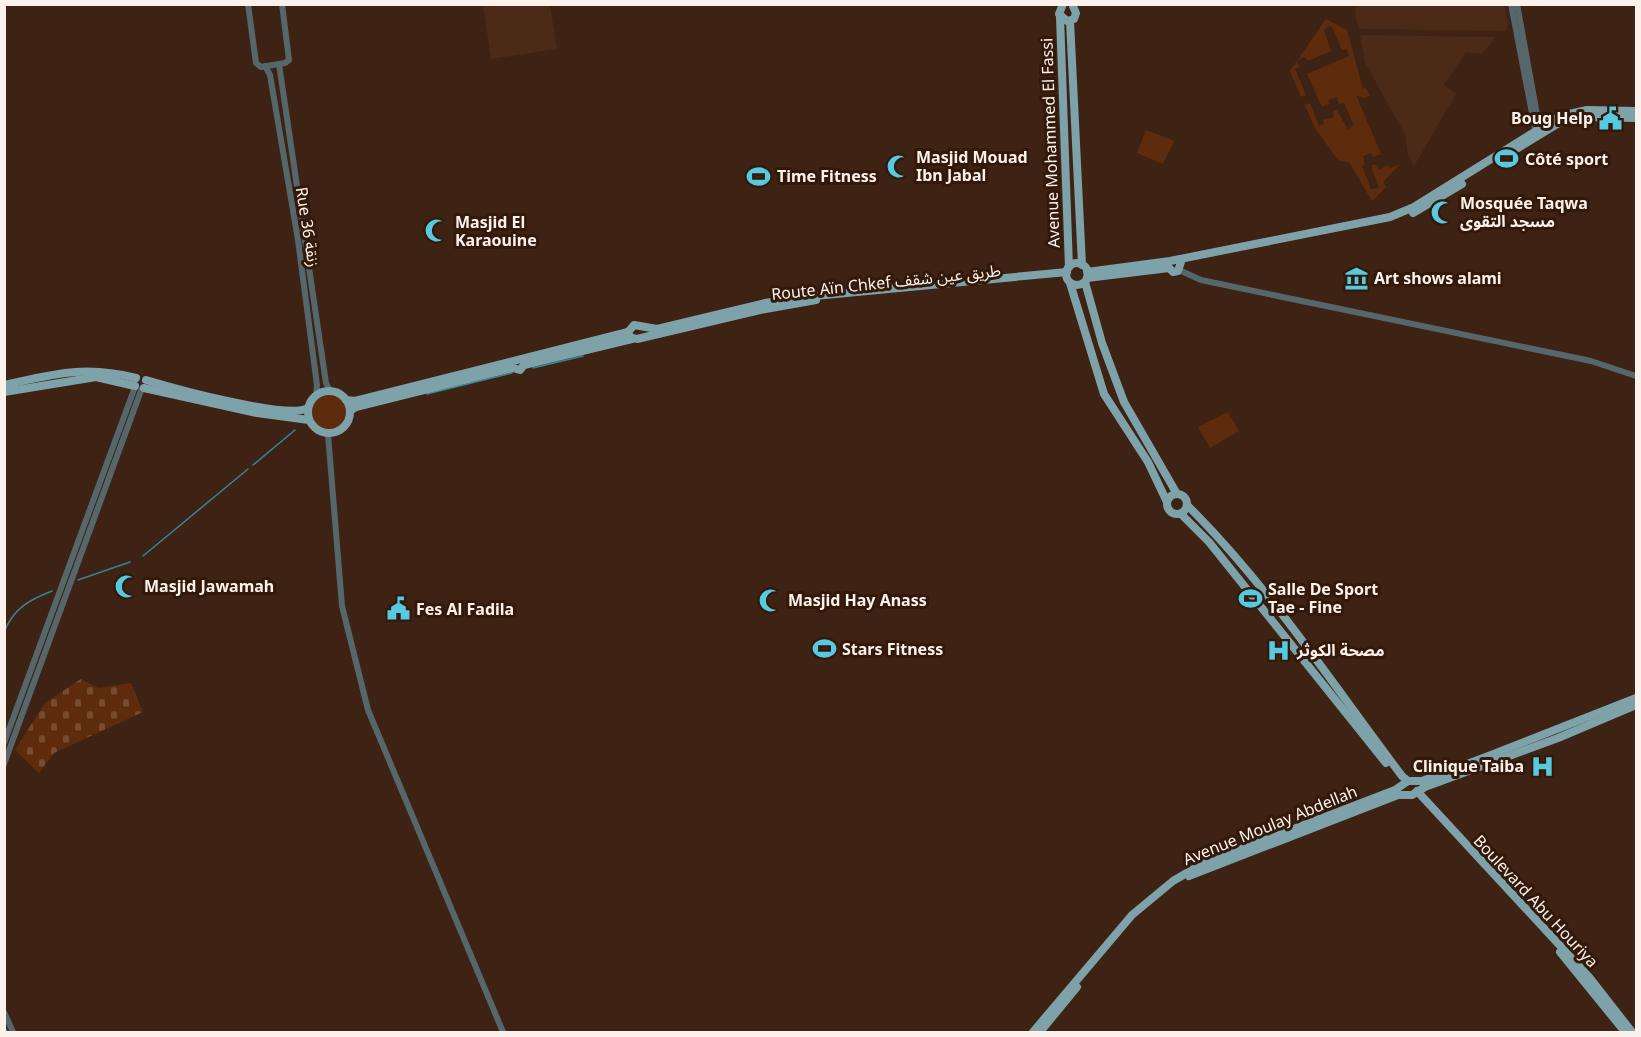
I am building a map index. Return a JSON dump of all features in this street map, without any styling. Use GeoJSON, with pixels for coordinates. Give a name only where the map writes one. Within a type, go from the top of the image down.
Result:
{"type":"FeatureCollection","features":[{"type":"Feature","properties":{"kind":"main road","name":"Avenue Mohammed El Fassi"},"geometry":{"type":"LineString","coordinates":[[1070,21],[1076,14],[1072,4]]}},
{"type":"Feature","properties":{"kind":"main road","name":"Avenue Mohammed El Fassi"},"geometry":{"type":"LineString","coordinates":[[1060,8],[1070,21],[1085,274]]}},
{"type":"Feature","properties":{"kind":"main road","name":"Avenue Mohammed El Fassi"},"geometry":{"type":"LineString","coordinates":[[1060,8],[1068,275]]}},
{"type":"Feature","properties":{"kind":"main road"},"geometry":{"type":"LineString","coordinates":[[1085,274],[1175,264],[1391,222],[1424,207],[1574,111],[1636,111]]}},
{"type":"Feature","properties":{"kind":"main road"},"geometry":{"type":"LineString","coordinates":[[1538,132],[1577,117],[1636,118]]}},
{"type":"Feature","properties":{"kind":"main road"},"geometry":{"type":"LineString","coordinates":[[1177,494],[1124,402],[1102,343],[1085,274],[1075,264],[1068,275],[1104,394],[1148,462],[1170,512],[1181,514],[1215,550],[1412,793]]}},
{"type":"Feature","properties":{"kind":"main road"},"geometry":{"type":"LineString","coordinates":[[1068,275],[1079,285],[1085,274]]}},
{"type":"Feature","properties":{"kind":"main road","name":"Route Aïn Chkef طريق عين شقف"},"geometry":{"type":"LineString","coordinates":[[640,327],[657,329],[804,297],[1068,275]]}},
{"type":"Feature","properties":{"kind":"main road","name":"Route Aïn Chkef طريق عين شقف"},"geometry":{"type":"LineString","coordinates":[[513,365],[520,370],[524,363],[633,336],[816,300],[1068,275]]}},
{"type":"Feature","properties":{"kind":"main road"},"geometry":{"type":"LineString","coordinates":[[632,325],[640,327],[642,331],[633,336],[632,325]]}},
{"type":"Feature","properties":{"kind":"main road"},"geometry":{"type":"LineString","coordinates":[[346,400],[354,401],[513,365]]}},
{"type":"Feature","properties":{"kind":"main road"},"geometry":{"type":"LineString","coordinates":[[308,408],[309,420],[318,431],[328,434],[343,428],[350,411],[356,407],[513,365]]}},
{"type":"Feature","properties":{"kind":"main road"},"geometry":{"type":"LineString","coordinates":[[4,385],[85,370],[102,370],[140,385],[257,413],[309,420]]}},
{"type":"Feature","properties":{"kind":"main road"},"geometry":{"type":"LineString","coordinates":[[4,392],[96,377],[267,408],[302,412],[308,408],[316,395],[330,391],[339,393],[346,400],[350,411]]}},
{"type":"Feature","properties":{"kind":"main road"},"geometry":{"type":"LineString","coordinates":[[1167,502],[1171,496],[1177,494],[1185,497],[1187,505],[1239,562],[1320,664],[1412,793]]}},
{"type":"Feature","properties":{"kind":"main road"},"geometry":{"type":"LineString","coordinates":[[1181,514],[1187,505]]}},
{"type":"Feature","properties":{"kind":"main road","name":"Avenue Moulay Abdellah"},"geometry":{"type":"LineString","coordinates":[[1033,1032],[1132,915],[1173,881],[1210,861],[1407,784],[1556,731],[1636,698]]}},
{"type":"Feature","properties":{"kind":"main road","name":"Avenue Moulay Abdellah"},"geometry":{"type":"LineString","coordinates":[[1040,1032],[1135,918],[1175,885],[1227,860],[1398,795],[1412,793],[1567,735],[1636,705]]}},
{"type":"Feature","properties":{"kind":"main road","name":"Boulevard Abu Houriya"},"geometry":{"type":"LineString","coordinates":[[1412,793],[1548,938],[1625,1032]]}},
{"type":"Feature","properties":{"kind":"main road","name":"Boulevard Abu Houriya"},"geometry":{"type":"LineString","coordinates":[[1412,793],[1589,977],[1632,1032]]}},
{"type":"Feature","properties":{"kind":"street","name":"Rue 36 زنقة"},"geometry":{"type":"LineString","coordinates":[[249,4],[257,64],[264,66],[270,77],[298,240],[317,385],[316,395]]}},
{"type":"Feature","properties":{"kind":"street"},"geometry":{"type":"LineString","coordinates":[[264,66],[287,62],[289,58],[282,4]]}},
{"type":"Feature","properties":{"kind":"street"},"geometry":{"type":"LineString","coordinates":[[1511,4],[1538,132]]}},
{"type":"Feature","properties":{"kind":"street"},"geometry":{"type":"LineString","coordinates":[[1517,4],[1538,132]]}},
{"type":"Feature","properties":{"kind":"street","name":"Rue 36 زنقة"},"geometry":{"type":"LineString","coordinates":[[279,64],[326,383],[330,391]]}},
{"type":"Feature","properties":{"kind":"street"},"geometry":{"type":"LineString","coordinates":[[1175,264],[1194,278],[1591,361],[1636,376]]}},
{"type":"Feature","properties":{"kind":"street"},"geometry":{"type":"LineString","coordinates":[[4,743],[140,385]]}},
{"type":"Feature","properties":{"kind":"street"},"geometry":{"type":"LineString","coordinates":[[4,764],[140,385]]}},
{"type":"Feature","properties":{"kind":"street"},"geometry":{"type":"LineString","coordinates":[[328,434],[341,601],[368,710],[502,1032]]}},
{"type":"Feature","properties":{"kind":"street"},"geometry":{"type":"LineString","coordinates":[[4,1012],[13,1032]]}},
{"type":"Feature","properties":{"kind":"shaded area"},"geometry":{"type":"Polygon","coordinates":[[[1504,4],[1508,22],[1506,31],[1359,29],[1355,16],[1356,5],[1504,4]]]}},
{"type":"Feature","properties":{"kind":"shaded area"},"geometry":{"type":"Polygon","coordinates":[[[483,5],[550,5],[557,49],[491,59],[483,5]]]}},
{"type":"Feature","properties":{"kind":"shaded area"},"geometry":{"type":"Polygon","coordinates":[[[1360,35],[1496,37],[1482,54],[1466,52],[1444,85],[1456,94],[1414,166],[1408,155],[1405,134],[1365,63],[1360,35]]]}},
{"type":"Feature","properties":{"kind":"green space"},"geometry":{"type":"Polygon","coordinates":[[[1326,19],[1347,30],[1363,89],[1366,88],[1370,96],[1364,98],[1356,95],[1381,154],[1373,157],[1371,153],[1363,156],[1365,164],[1362,166],[1371,189],[1379,188],[1371,166],[1375,164],[1379,170],[1388,165],[1390,168],[1400,164],[1383,182],[1386,187],[1372,201],[1349,162],[1338,160],[1315,128],[1305,105],[1310,103],[1319,126],[1324,124],[1323,120],[1334,117],[1333,112],[1337,110],[1348,130],[1354,125],[1344,103],[1339,104],[1337,97],[1328,100],[1329,104],[1322,107],[1307,74],[1349,56],[1347,49],[1342,50],[1332,27],[1328,26],[1324,30],[1331,51],[1308,61],[1305,57],[1298,60],[1326,19]]]}},
{"type":"Feature","properties":{"kind":"green space"},"geometry":{"type":"Polygon","coordinates":[[[1297,61],[1299,67],[1295,69],[1306,95],[1301,97],[1290,71],[1297,61]]]}},
{"type":"Feature","properties":{"kind":"green space"},"geometry":{"type":"Polygon","coordinates":[[[1146,130],[1174,141],[1163,164],[1137,153],[1146,130]]]}},
{"type":"Feature","properties":{"kind":"green space"},"geometry":{"type":"Polygon","coordinates":[[[329,395],[341,400],[346,412],[341,424],[329,429],[317,424],[312,412],[317,400],[329,395]]]}},
{"type":"Feature","properties":{"kind":"green space"},"geometry":{"type":"Polygon","coordinates":[[[1228,412],[1239,431],[1210,448],[1198,427],[1228,412]]]}},
{"type":"Feature","properties":{"kind":"green space"},"geometry":{"type":"Polygon","coordinates":[[[81,679],[98,688],[131,683],[143,712],[54,753],[39,773],[15,750],[45,703],[81,679]]]}},
{"type":"Feature","properties":{"kind":"waterway"},"geometry":{"type":"LineString","coordinates":[[533,368],[583,356]]}},
{"type":"Feature","properties":{"kind":"waterway"},"geometry":{"type":"LineString","coordinates":[[427,394],[512,373]]}},
{"type":"Feature","properties":{"kind":"waterway"},"geometry":{"type":"LineString","coordinates":[[253,465],[295,430]]}},
{"type":"Feature","properties":{"kind":"waterway"},"geometry":{"type":"LineString","coordinates":[[143,556],[248,469]]}},
{"type":"Feature","properties":{"kind":"waterway"},"geometry":{"type":"LineString","coordinates":[[78,580],[130,562]]}},
{"type":"Feature","properties":{"kind":"waterway"},"geometry":{"type":"LineString","coordinates":[[4,632],[12,617],[23,606],[52,591]]}},
{"type":"Feature","properties":{"kind":"place","name":"Boug Help"},"geometry":{"type":"Point","coordinates":[1611,118]}},
{"type":"Feature","properties":{"kind":"place","name":"Côté sport"},"geometry":{"type":"Point","coordinates":[1507,159]}},
{"type":"Feature","properties":{"kind":"place","name":"Masjid Mouad Ibn Jabal"},"geometry":{"type":"Point","coordinates":[898,166]}},
{"type":"Feature","properties":{"kind":"place","name":"Time Fitness"},"geometry":{"type":"Point","coordinates":[759,176]}},
{"type":"Feature","properties":{"kind":"place","name":"Mosquée Taqwa مسجد التقوى"},"geometry":{"type":"Point","coordinates":[1442,212]}},
{"type":"Feature","properties":{"kind":"place","name":"Masjid El Karaouine"},"geometry":{"type":"Point","coordinates":[437,231]}},
{"type":"Feature","properties":{"kind":"place","name":"Art shows alami"},"geometry":{"type":"Point","coordinates":[1356,278]}},
{"type":"Feature","properties":{"kind":"place","name":"Masjid Jawamah"},"geometry":{"type":"Point","coordinates":[126,586]}},
{"type":"Feature","properties":{"kind":"place","name":"Salle De Sport Tae - Fine"},"geometry":{"type":"Point","coordinates":[1250,598]}},
{"type":"Feature","properties":{"kind":"place","name":"Masjid Hay Anass"},"geometry":{"type":"Point","coordinates":[770,600]}},
{"type":"Feature","properties":{"kind":"place","name":"Fes Al Fadila"},"geometry":{"type":"Point","coordinates":[398,609]}},
{"type":"Feature","properties":{"kind":"place","name":"Stars Fitness"},"geometry":{"type":"Point","coordinates":[824,649]}},
{"type":"Feature","properties":{"kind":"place","name":"مصحة الكوثر"},"geometry":{"type":"Point","coordinates":[1279,650]}},
{"type":"Feature","properties":{"kind":"place","name":"Clinique Taiba"},"geometry":{"type":"Point","coordinates":[1542,766]}}]}
